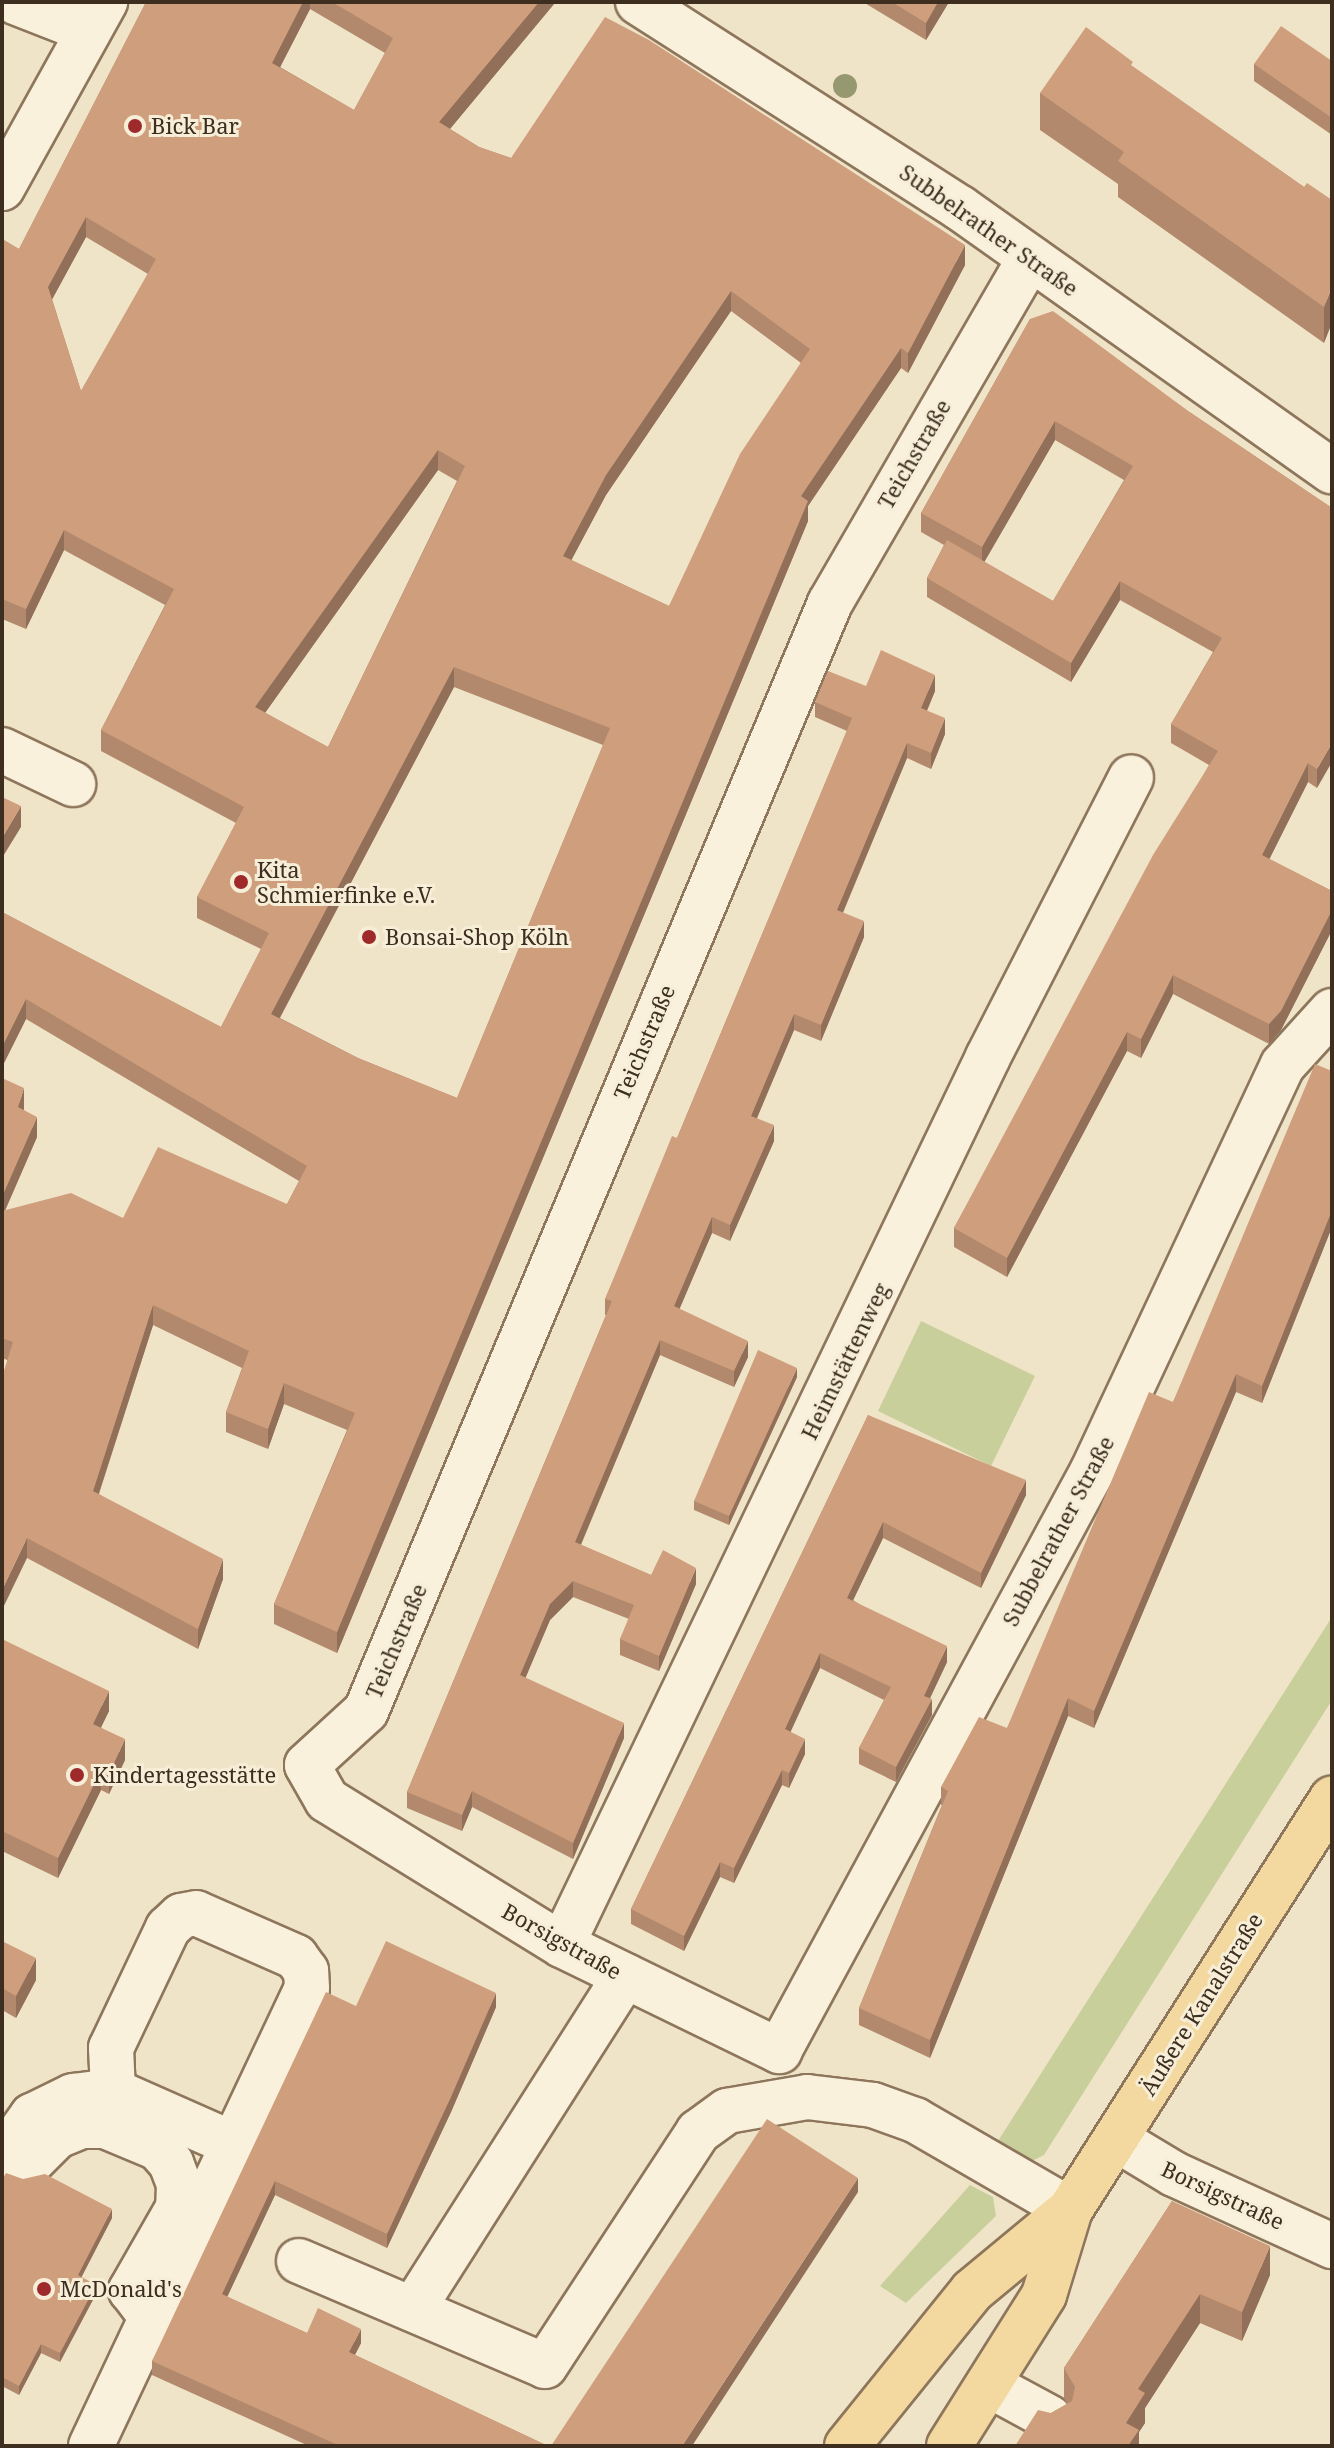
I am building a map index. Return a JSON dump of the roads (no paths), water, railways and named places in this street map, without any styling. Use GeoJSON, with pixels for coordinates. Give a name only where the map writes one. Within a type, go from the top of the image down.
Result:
{"type":"FeatureCollection","features":[{"type":"Feature","properties":{"kind":"main road","name":"Äußere Kanalstraße"},"geometry":{"type":"LineString","coordinates":[[949,2446],[1044,2295],[1070,2210],[1332,1798]]}},
{"type":"Feature","properties":{"kind":"main road","name":"Äußere Kanalstraße"},"geometry":{"type":"LineString","coordinates":[[847,2446],[972,2291],[1070,2210]]}},
{"type":"Feature","properties":{"kind":"street"},"geometry":{"type":"LineString","coordinates":[[2,188],[97,16],[15,2]]}},
{"type":"Feature","properties":{"kind":"street","name":"Subbelrather Straße"},"geometry":{"type":"LineString","coordinates":[[638,2],[788,94],[1030,258],[1332,471]]}},
{"type":"Feature","properties":{"kind":"street","name":"Teichstraße"},"geometry":{"type":"LineString","coordinates":[[354,1817],[327,1800],[307,1765],[366,1711],[830,603],[1030,258]]}},
{"type":"Feature","properties":{"kind":"street"},"geometry":{"type":"LineString","coordinates":[[2,750],[73,784]]}},
{"type":"Feature","properties":{"kind":"street","name":"Heimstättenweg"},"geometry":{"type":"LineString","coordinates":[[562,1945],[988,1057],[1131,778]]}},
{"type":"Feature","properties":{"kind":"street","name":"Subbelrather Straße"},"geometry":{"type":"LineString","coordinates":[[779,2051],[1093,1470],[1283,1065],[1331,1015]]}},
{"type":"Feature","properties":{"kind":"street","name":"Borsigstraße"},"geometry":{"type":"LineString","coordinates":[[354,1817],[562,1945],[779,2051]]}},
{"type":"Feature","properties":{"kind":"street"},"geometry":{"type":"LineString","coordinates":[[91,2446],[154,2321],[307,1988],[306,1971],[296,1957],[196,1913],[181,1916],[168,1928],[111,2048],[113,2091]]}},
{"type":"Feature","properties":{"kind":"street"},"geometry":{"type":"LineString","coordinates":[[413,2309],[625,1976]]}},
{"type":"Feature","properties":{"kind":"street"},"geometry":{"type":"LineString","coordinates":[[16,2161],[32,2116],[73,2096],[113,2091],[233,2144]]}},
{"type":"Feature","properties":{"kind":"street"},"geometry":{"type":"LineString","coordinates":[[299,2261],[545,2366],[698,2132],[715,2117],[754,2103],[833,2097],[873,2105],[915,2120],[1070,2210]]}},
{"type":"Feature","properties":{"kind":"street"},"geometry":{"type":"LineString","coordinates":[[16,2161],[57,2136],[82,2126],[105,2126],[158,2148],[171,2163],[179,2184],[178,2208],[131,2290],[154,2321]]}},
{"type":"Feature","properties":{"kind":"street","name":"Borsigstraße"},"geometry":{"type":"LineString","coordinates":[[1116,2139],[1174,2174],[1332,2246]]}},
{"type":"Feature","properties":{"kind":"street"},"geometry":{"type":"LineString","coordinates":[[989,2385],[1050,2418]]}},
{"type":"Feature","properties":{"kind":"place","name":"Bick Bar"},"geometry":{"type":"Point","coordinates":[135,126]}},
{"type":"Feature","properties":{"kind":"place","name":"Kita Schmierfinke e.V."},"geometry":{"type":"Point","coordinates":[241,882]}},
{"type":"Feature","properties":{"kind":"place","name":"Bonsai-Shop Köln"},"geometry":{"type":"Point","coordinates":[369,937]}},
{"type":"Feature","properties":{"kind":"place","name":"Kindertagesstätte"},"geometry":{"type":"Point","coordinates":[77,1775]}},
{"type":"Feature","properties":{"kind":"place","name":"McDonald's"},"geometry":{"type":"Point","coordinates":[44,2289]}}]}
